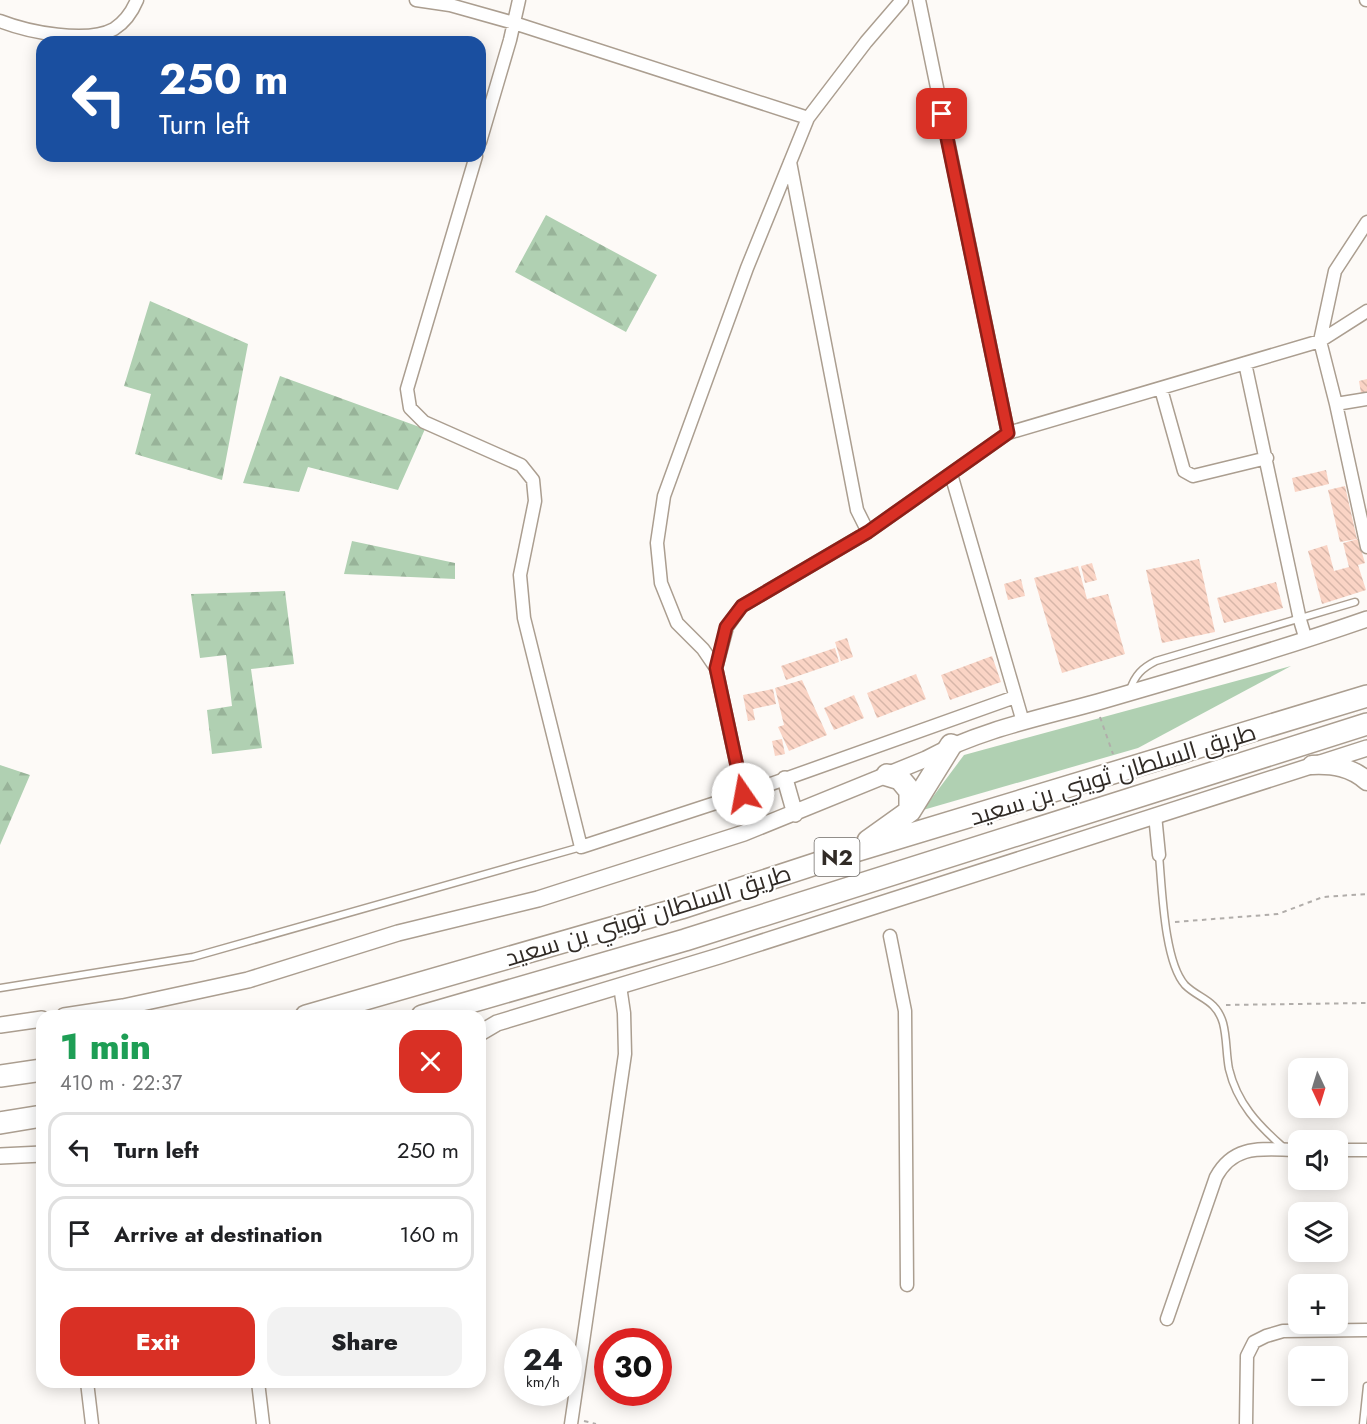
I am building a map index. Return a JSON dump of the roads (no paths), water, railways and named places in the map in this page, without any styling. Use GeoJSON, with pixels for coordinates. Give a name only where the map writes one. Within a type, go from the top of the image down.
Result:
{"type":"FeatureCollection","features":[{"type":"Feature","properties":{"kind":"highway","name":"طريق السلطان ثويني بن سعيد"},"geometry":{"type":"LineString","coordinates":[[327,1010],[681,908],[852,852],[1367,696]]}},
{"type":"Feature","properties":{"kind":"highway","name":"طريق السلطان ثويني بن سعيد"},"geometry":{"type":"LineString","coordinates":[[443,1010],[685,940],[1367,724]]}},
{"type":"Feature","properties":{"kind":"highway"},"geometry":{"type":"LineString","coordinates":[[852,852],[910,811],[951,745]]}},
{"type":"Feature","properties":{"kind":"highway"},"geometry":{"type":"LineString","coordinates":[[887,775],[900,779],[910,791],[910,811]]}},
{"type":"Feature","properties":{"kind":"highway"},"geometry":{"type":"LineString","coordinates":[[0,1076],[36,1071]]}},
{"type":"Feature","properties":{"kind":"highway"},"geometry":{"type":"LineString","coordinates":[[0,1108],[36,1104]]}},
{"type":"Feature","properties":{"kind":"highway"},"geometry":{"type":"LineString","coordinates":[[0,1123],[36,1117]]}},
{"type":"Feature","properties":{"kind":"main road"},"geometry":{"type":"LineString","coordinates":[[1312,765],[1328,764],[1345,768],[1367,781]]}},
{"type":"Feature","properties":{"kind":"street"},"geometry":{"type":"LineString","coordinates":[[0,21],[53,33],[96,34],[115,28],[123,22],[136,0]]}},
{"type":"Feature","properties":{"kind":"street"},"geometry":{"type":"LineString","coordinates":[[416,0],[450,5],[514,23],[808,118]]}},
{"type":"Feature","properties":{"kind":"street"},"geometry":{"type":"LineString","coordinates":[[486,121],[519,0]]}},
{"type":"Feature","properties":{"kind":"street"},"geometry":{"type":"LineString","coordinates":[[743,794],[716,668],[703,649],[677,623],[661,583],[657,543],[664,496],[747,268],[808,118],[866,42],[902,0]]}},
{"type":"Feature","properties":{"kind":"street"},"geometry":{"type":"LineString","coordinates":[[918,0],[1008,433]]}},
{"type":"Feature","properties":{"kind":"street"},"geometry":{"type":"LineString","coordinates":[[474,162],[408,389],[411,408],[424,422],[521,465],[533,480],[535,501],[520,575],[524,618],[581,847],[743,794],[1015,697]]}},
{"type":"Feature","properties":{"kind":"street"},"geometry":{"type":"LineString","coordinates":[[790,162],[857,510],[868,532]]}},
{"type":"Feature","properties":{"kind":"street"},"geometry":{"type":"LineString","coordinates":[[1367,222],[1335,271],[1320,341],[1367,547]]}},
{"type":"Feature","properties":{"kind":"street"},"geometry":{"type":"LineString","coordinates":[[716,668],[726,627],[742,606],[868,532],[1008,433],[1320,341],[1367,311]]}},
{"type":"Feature","properties":{"kind":"street"},"geometry":{"type":"LineString","coordinates":[[1245,363],[1306,640]]}},
{"type":"Feature","properties":{"kind":"street"},"geometry":{"type":"LineString","coordinates":[[1161,389],[1184,471],[1188,475],[1193,476],[1267,458]]}},
{"type":"Feature","properties":{"kind":"street"},"geometry":{"type":"LineString","coordinates":[[1336,405],[1367,399]]}},
{"type":"Feature","properties":{"kind":"street"},"geometry":{"type":"LineString","coordinates":[[951,474],[1023,722]]}},
{"type":"Feature","properties":{"kind":"street"},"geometry":{"type":"LineString","coordinates":[[103,1010],[248,980],[398,933],[538,899],[744,833],[795,814],[926,759],[951,745],[1306,640],[1367,619]]}},
{"type":"Feature","properties":{"kind":"street"},"geometry":{"type":"LineString","coordinates":[[486,1029],[497,1023],[731,953],[1367,748]]}},
{"type":"Feature","properties":{"kind":"street"},"geometry":{"type":"LineString","coordinates":[[785,779],[795,814]]}},
{"type":"Feature","properties":{"kind":"street"},"geometry":{"type":"LineString","coordinates":[[1155,815],[1159,855]]}},
{"type":"Feature","properties":{"kind":"street"},"geometry":{"type":"LineString","coordinates":[[890,936],[905,1011],[907,1285]]}},
{"type":"Feature","properties":{"kind":"street"},"geometry":{"type":"LineString","coordinates":[[571,1424],[625,1054],[624,1013],[620,986]]}},
{"type":"Feature","properties":{"kind":"street"},"geometry":{"type":"LineString","coordinates":[[0,1025],[36,1020]]}},
{"type":"Feature","properties":{"kind":"street"},"geometry":{"type":"LineString","coordinates":[[1167,1319],[1216,1176],[1223,1165],[1233,1155],[1246,1150],[1286,1150]]}},
{"type":"Feature","properties":{"kind":"street"},"geometry":{"type":"LineString","coordinates":[[1348,1150],[1367,1150]]}},
{"type":"Feature","properties":{"kind":"street"},"geometry":{"type":"LineString","coordinates":[[0,1156],[36,1154]]}},
{"type":"Feature","properties":{"kind":"street"},"geometry":{"type":"LineString","coordinates":[[1246,1424],[1247,1356],[1254,1342],[1283,1331],[1367,1330]]}},
{"type":"Feature","properties":{"kind":"street"},"geometry":{"type":"LineString","coordinates":[[88,1388],[92,1424]]}},
{"type":"Feature","properties":{"kind":"street"},"geometry":{"type":"LineString","coordinates":[[259,1388],[263,1424]]}},
{"type":"Feature","properties":{"kind":"lane"},"geometry":{"type":"LineString","coordinates":[[1129,693],[1133,679],[1143,668],[1156,661],[1355,603]]}},
{"type":"Feature","properties":{"kind":"lane"},"geometry":{"type":"LineString","coordinates":[[0,988],[193,957],[581,847]]}},
{"type":"Feature","properties":{"kind":"lane"},"geometry":{"type":"LineString","coordinates":[[1159,855],[1169,953],[1185,984],[1213,1005],[1223,1022],[1229,1069],[1237,1092],[1249,1113],[1286,1150]]}},
{"type":"Feature","properties":{"kind":"lane"},"geometry":{"type":"LineString","coordinates":[[1363,1424],[1367,1386]]}}]}
